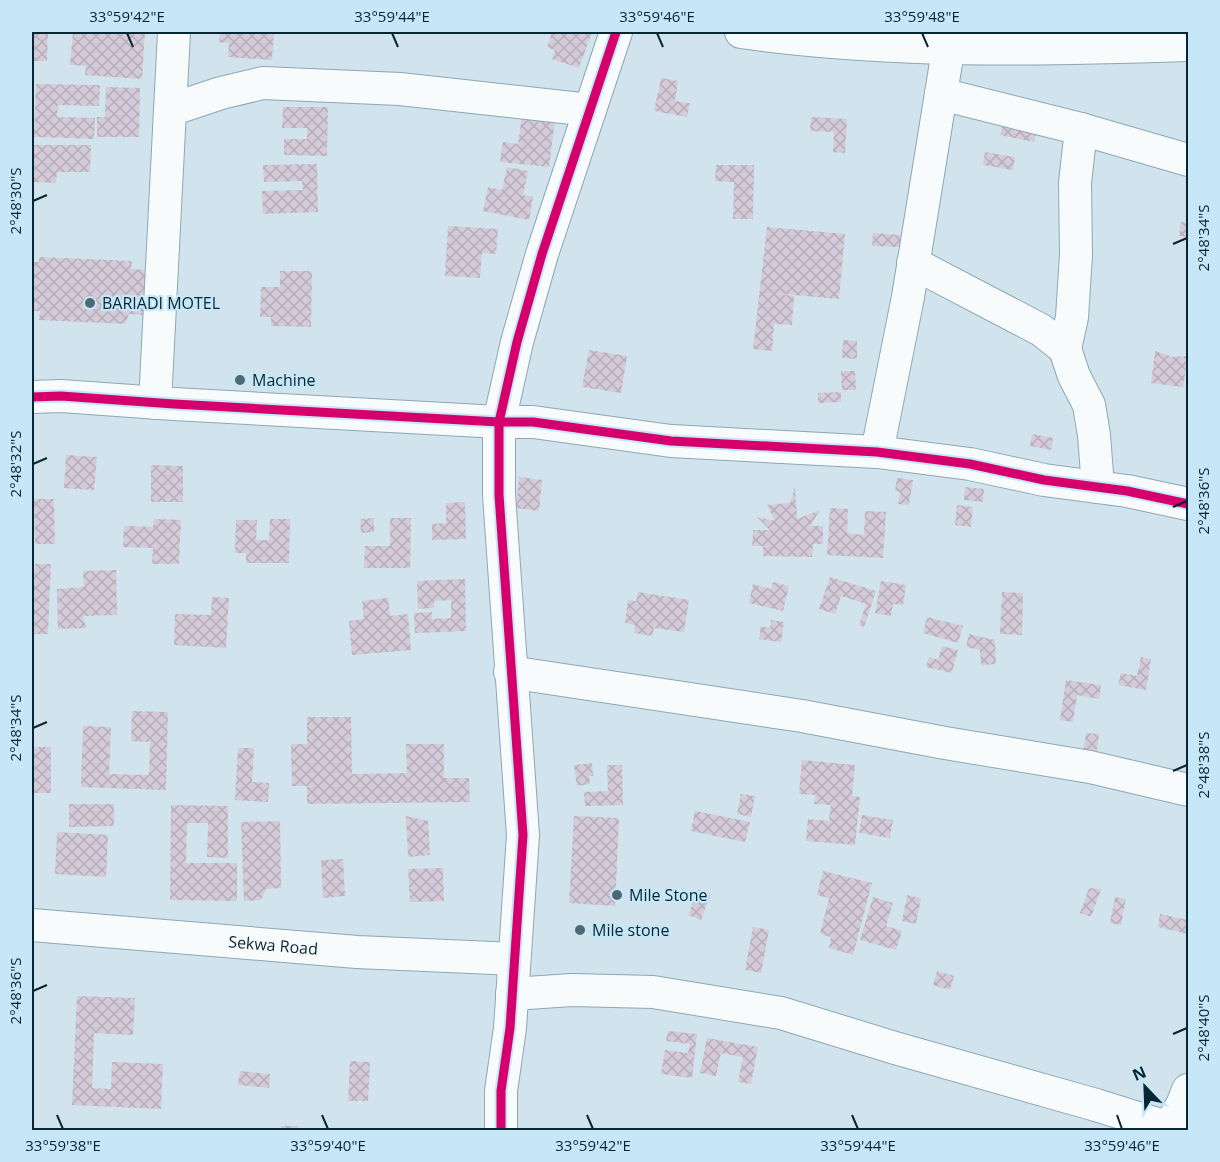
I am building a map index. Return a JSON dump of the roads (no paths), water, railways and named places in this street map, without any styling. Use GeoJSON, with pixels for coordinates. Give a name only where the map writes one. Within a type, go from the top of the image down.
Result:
{"type":"FeatureCollection","features":[{"type":"Feature","properties":{"kind":"street"},"geometry":{"type":"LineString","coordinates":[[155,403],[174,32]]}},
{"type":"Feature","properties":{"kind":"street"},"geometry":{"type":"LineString","coordinates":[[501,1131],[501,1091],[510,1028],[523,835],[499,495],[499,422],[517,342],[542,255],[616,32]]}},
{"type":"Feature","properties":{"kind":"street"},"geometry":{"type":"LineString","coordinates":[[741,32],[813,40],[950,40],[1007,50],[1188,45]]}},
{"type":"Feature","properties":{"kind":"street"},"geometry":{"type":"LineString","coordinates":[[876,452],[914,263],[950,40]]}},
{"type":"Feature","properties":{"kind":"street"},"geometry":{"type":"LineString","coordinates":[[170,110],[221,93],[263,83],[400,89],[590,110]]}},
{"type":"Feature","properties":{"kind":"street"},"geometry":{"type":"LineString","coordinates":[[941,94],[1081,129],[1188,160]]}},
{"type":"Feature","properties":{"kind":"street"},"geometry":{"type":"LineString","coordinates":[[1065,349],[1072,317],[1077,255],[1075,183],[1081,129]]}},
{"type":"Feature","properties":{"kind":"street"},"geometry":{"type":"LineString","coordinates":[[914,263],[1041,330],[1065,349],[1089,405],[1098,487]]}},
{"type":"Feature","properties":{"kind":"street"},"geometry":{"type":"LineString","coordinates":[[32,397],[61,396],[499,422],[533,422],[671,441],[876,452],[970,464],[1044,480],[1098,487],[1188,504]]}},
{"type":"Feature","properties":{"kind":"street"},"geometry":{"type":"LineString","coordinates":[[510,672],[801,716],[1090,767],[1188,790]]}},
{"type":"Feature","properties":{"kind":"street","name":"Sekwa Road"},"geometry":{"type":"LineString","coordinates":[[32,925],[357,951],[514,959]]}},
{"type":"Feature","properties":{"kind":"street"},"geometry":{"type":"LineString","coordinates":[[512,994],[572,990],[653,992],[781,1013],[1172,1129],[1188,1090]]}},
{"type":"Feature","properties":{"kind":"place","name":"BARIADI MOTEL"},"geometry":{"type":"Point","coordinates":[90,303]}},
{"type":"Feature","properties":{"kind":"place","name":"Machine"},"geometry":{"type":"Point","coordinates":[240,380]}},
{"type":"Feature","properties":{"kind":"place","name":"Mile Stone"},"geometry":{"type":"Point","coordinates":[617,895]}},
{"type":"Feature","properties":{"kind":"place","name":"Mile stone"},"geometry":{"type":"Point","coordinates":[580,930]}}]}
